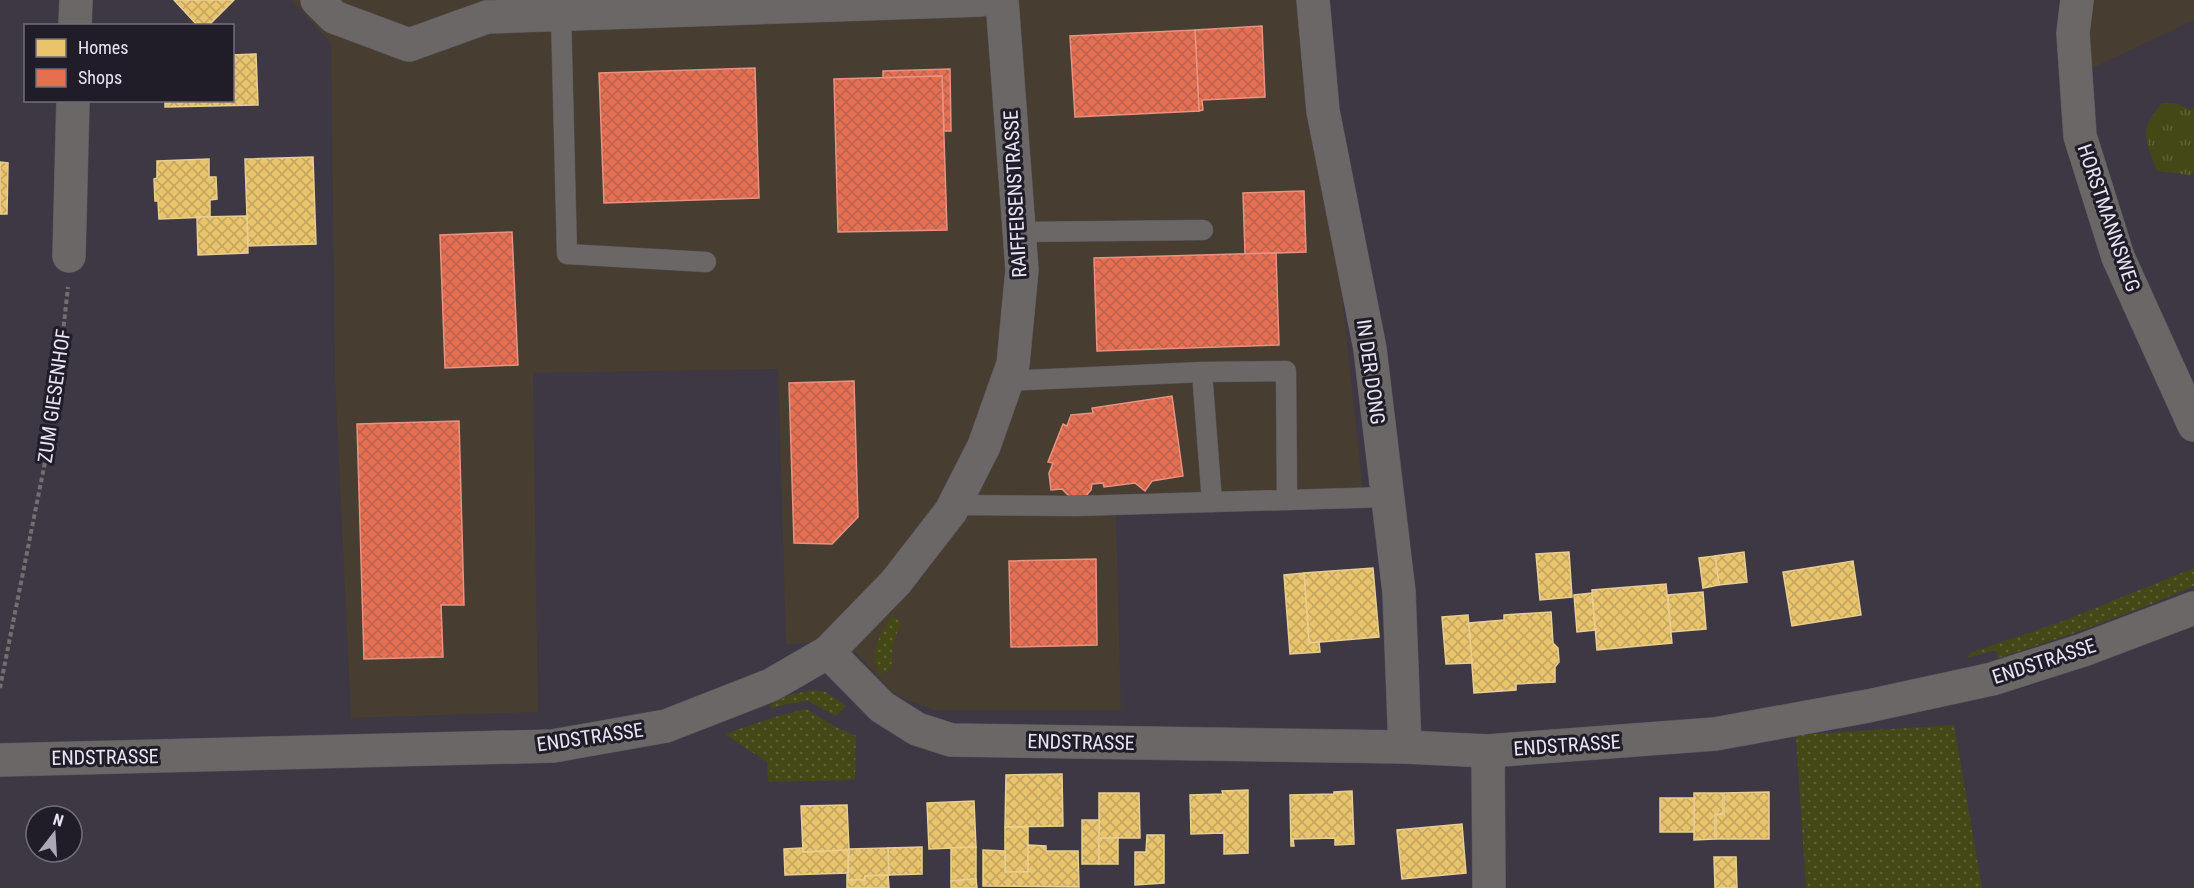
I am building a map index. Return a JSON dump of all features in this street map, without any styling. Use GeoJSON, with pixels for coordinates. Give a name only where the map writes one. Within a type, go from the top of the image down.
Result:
{"type":"FeatureCollection","features":[{"type":"Feature","properties":{"kind":"street"},"geometry":{"type":"LineString","coordinates":[[75,24],[76,0]]}},
{"type":"Feature","properties":{"kind":"street"},"geometry":{"type":"LineString","coordinates":[[317,0],[334,17],[409,45],[487,17],[981,0]]}},
{"type":"Feature","properties":{"kind":"street","name":"RAIFFEISENSTRASSE"},"geometry":{"type":"LineString","coordinates":[[828,652],[896,582],[955,505],[984,446],[1013,364],[1022,270],[1002,0]]}},
{"type":"Feature","properties":{"kind":"street","name":"IN DER DONG"},"geometry":{"type":"LineString","coordinates":[[1313,0],[1323,111],[1370,349],[1399,592],[1405,747]]}},
{"type":"Feature","properties":{"kind":"street","name":"HORSTMANNSWEG"},"geometry":{"type":"LineString","coordinates":[[2077,0],[2073,33],[2080,136],[2118,257],[2194,425]]}},
{"type":"Feature","properties":{"kind":"street"},"geometry":{"type":"LineString","coordinates":[[69,256],[73,102]]}},
{"type":"Feature","properties":{"kind":"street","name":"ENDSTRASSE"},"geometry":{"type":"LineString","coordinates":[[0,760],[553,746],[666,726],[771,685],[828,652],[882,707],[917,729],[951,740],[1405,747],[1488,751],[1716,734],[1868,706],[1992,679],[2083,650],[2194,608]]}},
{"type":"Feature","properties":{"kind":"street"},"geometry":{"type":"LineString","coordinates":[[1488,751],[1489,888]]}},
{"type":"Feature","properties":{"kind":"lane"},"geometry":{"type":"LineString","coordinates":[[561,14],[567,254],[706,261]]}},
{"type":"Feature","properties":{"kind":"lane"},"geometry":{"type":"LineString","coordinates":[[1019,232],[1203,230]]}},
{"type":"Feature","properties":{"kind":"lane"},"geometry":{"type":"LineString","coordinates":[[1007,381],[1202,372],[1286,371],[1287,500]]}},
{"type":"Feature","properties":{"kind":"lane"},"geometry":{"type":"LineString","coordinates":[[1202,372],[1212,502]]}},
{"type":"Feature","properties":{"kind":"lane"},"geometry":{"type":"LineString","coordinates":[[955,505],[1076,506],[1388,497]]}},
{"type":"Feature","properties":{"kind":"path","name":"ZUM GIESENHOF"},"geometry":{"type":"LineString","coordinates":[[0,688],[53,422],[68,301],[69,256]]}},
{"type":"Feature","properties":{"kind":"shaded area"},"geometry":{"type":"Polygon","coordinates":[[[291,0],[1310,0],[1364,499],[1116,513],[1121,710],[933,710],[894,694],[842,638],[786,645],[778,369],[533,373],[538,712],[351,718],[335,379],[331,43],[291,0]]]}},
{"type":"Feature","properties":{"kind":"shaded area"},"geometry":{"type":"Polygon","coordinates":[[[2076,0],[2194,0],[2194,20],[2076,76],[2076,0]]]}},
{"type":"Feature","properties":{"kind":"green space"},"geometry":{"type":"Polygon","coordinates":[[[2162,103],[2174,103],[2192,110],[2194,108],[2194,173],[2190,175],[2157,171],[2149,151],[2146,136],[2149,121],[2162,103]]]}},
{"type":"Feature","properties":{"kind":"green space"},"geometry":{"type":"Polygon","coordinates":[[[2194,568],[2194,586],[2146,606],[1998,658],[1996,650],[1967,658],[1970,653],[2063,621],[2194,568]]]}},
{"type":"Feature","properties":{"kind":"green space"},"geometry":{"type":"Polygon","coordinates":[[[893,615],[902,624],[893,645],[892,668],[880,674],[875,651],[880,636],[893,615]]]}},
{"type":"Feature","properties":{"kind":"green space"},"geometry":{"type":"Polygon","coordinates":[[[814,690],[826,692],[846,706],[836,716],[808,701],[772,708],[769,705],[792,694],[814,690]]]}},
{"type":"Feature","properties":{"kind":"green space"},"geometry":{"type":"Polygon","coordinates":[[[806,709],[856,736],[855,780],[768,782],[767,762],[725,734],[806,709]]]}},
{"type":"Feature","properties":{"kind":"green space"},"geometry":{"type":"Polygon","coordinates":[[[1954,725],[1982,888],[1806,888],[1796,735],[1954,725]]]}},
{"type":"Feature","properties":{"kind":"building: Homes"},"geometry":{"type":"Polygon","coordinates":[[[174,0],[234,0],[210,24],[196,24],[174,0]]]}},
{"type":"Feature","properties":{"kind":"building: Homes"},"geometry":{"type":"Polygon","coordinates":[[[256,54],[258,105],[165,107],[165,102],[234,102],[234,55],[256,54]]]}},
{"type":"Feature","properties":{"kind":"building: Homes"},"geometry":{"type":"Polygon","coordinates":[[[313,157],[316,244],[248,246],[245,159],[313,157]]]}},
{"type":"Feature","properties":{"kind":"building: Homes"},"geometry":{"type":"Polygon","coordinates":[[[209,159],[209,177],[216,177],[217,199],[210,200],[210,217],[159,219],[154,179],[157,178],[157,161],[209,159]]]}},
{"type":"Feature","properties":{"kind":"building: Homes"},"geometry":{"type":"Polygon","coordinates":[[[0,162],[8,163],[7,214],[0,214],[0,162]]]}},
{"type":"Feature","properties":{"kind":"building: Homes"},"geometry":{"type":"Polygon","coordinates":[[[247,216],[248,253],[198,255],[197,217],[247,216]]]}},
{"type":"Feature","properties":{"kind":"building: Homes"},"geometry":{"type":"Polygon","coordinates":[[[1569,552],[1572,597],[1540,600],[1536,554],[1569,552]]]}},
{"type":"Feature","properties":{"kind":"building: Homes"},"geometry":{"type":"Polygon","coordinates":[[[1744,552],[1747,582],[1719,585],[1715,556],[1744,552]]]}},
{"type":"Feature","properties":{"kind":"building: Homes"},"geometry":{"type":"Polygon","coordinates":[[[1715,556],[1719,585],[1703,588],[1699,558],[1715,556]]]}},
{"type":"Feature","properties":{"kind":"building: Homes"},"geometry":{"type":"Polygon","coordinates":[[[1853,561],[1861,615],[1792,626],[1783,572],[1853,561]]]}},
{"type":"Feature","properties":{"kind":"building: Homes"},"geometry":{"type":"Polygon","coordinates":[[[1373,568],[1379,637],[1309,643],[1304,573],[1373,568]]]}},
{"type":"Feature","properties":{"kind":"building: Homes"},"geometry":{"type":"Polygon","coordinates":[[[1304,573],[1309,643],[1319,642],[1320,652],[1290,654],[1284,575],[1304,573]]]}},
{"type":"Feature","properties":{"kind":"building: Homes"},"geometry":{"type":"Polygon","coordinates":[[[1666,584],[1672,643],[1597,650],[1592,590],[1666,584]]]}},
{"type":"Feature","properties":{"kind":"building: Homes"},"geometry":{"type":"Polygon","coordinates":[[[1703,592],[1706,629],[1671,632],[1668,595],[1703,592]]]}},
{"type":"Feature","properties":{"kind":"building: Homes"},"geometry":{"type":"Polygon","coordinates":[[[1592,593],[1595,630],[1577,632],[1574,595],[1592,593]]]}},
{"type":"Feature","properties":{"kind":"building: Homes"},"geometry":{"type":"Polygon","coordinates":[[[1551,612],[1553,643],[1558,648],[1559,662],[1555,667],[1555,682],[1516,684],[1516,690],[1474,693],[1469,623],[1504,620],[1504,615],[1551,612]]]}},
{"type":"Feature","properties":{"kind":"building: Homes"},"geometry":{"type":"Polygon","coordinates":[[[1468,615],[1472,663],[1446,664],[1442,617],[1468,615]]]}},
{"type":"Feature","properties":{"kind":"building: Homes"},"geometry":{"type":"Polygon","coordinates":[[[1062,774],[1063,826],[1005,827],[1006,775],[1062,774]]]}},
{"type":"Feature","properties":{"kind":"building: Homes"},"geometry":{"type":"Polygon","coordinates":[[[1248,790],[1248,853],[1224,854],[1224,833],[1191,834],[1190,795],[1223,794],[1222,791],[1248,790]]]}},
{"type":"Feature","properties":{"kind":"building: Homes"},"geometry":{"type":"Polygon","coordinates":[[[1352,791],[1354,844],[1335,845],[1335,838],[1293,839],[1294,846],[1291,846],[1290,795],[1334,794],[1334,792],[1352,791]]]}},
{"type":"Feature","properties":{"kind":"building: Homes"},"geometry":{"type":"Polygon","coordinates":[[[1769,792],[1769,839],[1716,839],[1716,815],[1724,814],[1724,793],[1769,792]]]}},
{"type":"Feature","properties":{"kind":"building: Homes"},"geometry":{"type":"Polygon","coordinates":[[[1099,793],[1139,793],[1140,838],[1099,838],[1099,793]]]}},
{"type":"Feature","properties":{"kind":"building: Homes"},"geometry":{"type":"Polygon","coordinates":[[[1694,793],[1723,793],[1723,814],[1715,814],[1715,839],[1694,840],[1694,793]]]}},
{"type":"Feature","properties":{"kind":"building: Homes"},"geometry":{"type":"Polygon","coordinates":[[[1660,798],[1694,798],[1694,832],[1660,832],[1660,798]]]}},
{"type":"Feature","properties":{"kind":"building: Homes"},"geometry":{"type":"Polygon","coordinates":[[[974,801],[976,847],[929,849],[927,803],[974,801]]]}},
{"type":"Feature","properties":{"kind":"building: Homes"},"geometry":{"type":"Polygon","coordinates":[[[847,805],[849,850],[803,852],[801,806],[847,805]]]}},
{"type":"Feature","properties":{"kind":"building: Homes"},"geometry":{"type":"Polygon","coordinates":[[[1082,820],[1099,820],[1099,864],[1082,864],[1082,820]]]}},
{"type":"Feature","properties":{"kind":"building: Homes"},"geometry":{"type":"Polygon","coordinates":[[[1462,824],[1466,873],[1402,879],[1397,830],[1462,824]]]}},
{"type":"Feature","properties":{"kind":"building: Homes"},"geometry":{"type":"Polygon","coordinates":[[[1005,827],[1028,827],[1028,872],[1005,872],[1005,827]]]}},
{"type":"Feature","properties":{"kind":"building: Homes"},"geometry":{"type":"Polygon","coordinates":[[[1147,835],[1164,835],[1164,883],[1135,885],[1135,852],[1146,852],[1147,835]]]}},
{"type":"Feature","properties":{"kind":"building: Homes"},"geometry":{"type":"Polygon","coordinates":[[[1099,838],[1118,838],[1118,864],[1099,864],[1099,838]]]}},
{"type":"Feature","properties":{"kind":"building: Homes"},"geometry":{"type":"Polygon","coordinates":[[[1028,845],[1046,846],[1046,851],[1078,851],[1079,887],[983,886],[983,850],[1005,851],[1005,872],[1028,872],[1028,845]]]}},
{"type":"Feature","properties":{"kind":"building: Homes"},"geometry":{"type":"Polygon","coordinates":[[[922,847],[922,874],[889,875],[888,848],[922,847]]]}},
{"type":"Feature","properties":{"kind":"building: Homes"},"geometry":{"type":"Polygon","coordinates":[[[976,847],[976,879],[951,881],[951,848],[976,847]]]}},
{"type":"Feature","properties":{"kind":"building: Homes"},"geometry":{"type":"Polygon","coordinates":[[[802,848],[803,852],[848,850],[848,873],[785,875],[784,849],[802,848]]]}},
{"type":"Feature","properties":{"kind":"building: Homes"},"geometry":{"type":"Polygon","coordinates":[[[888,848],[889,875],[865,876],[865,880],[848,880],[849,849],[888,848]]]}},
{"type":"Feature","properties":{"kind":"building: Homes"},"geometry":{"type":"Polygon","coordinates":[[[1714,857],[1736,857],[1737,888],[1715,888],[1714,857]]]}},
{"type":"Feature","properties":{"kind":"building: Homes"},"geometry":{"type":"Polygon","coordinates":[[[847,873],[848,880],[865,880],[865,876],[888,875],[889,888],[847,888],[847,873]]]}},
{"type":"Feature","properties":{"kind":"building: Homes"},"geometry":{"type":"Polygon","coordinates":[[[976,879],[977,888],[951,888],[951,881],[976,879]]]}},
{"type":"Feature","properties":{"kind":"building: Shops"},"geometry":{"type":"Polygon","coordinates":[[[1262,26],[1265,97],[1202,100],[1203,110],[1199,111],[1195,30],[1262,26]]]}},
{"type":"Feature","properties":{"kind":"building: Shops"},"geometry":{"type":"Polygon","coordinates":[[[1195,30],[1199,111],[1075,117],[1070,36],[1195,30]]]}},
{"type":"Feature","properties":{"kind":"building: Shops"},"geometry":{"type":"Polygon","coordinates":[[[755,68],[759,198],[604,203],[599,73],[755,68]]]}},
{"type":"Feature","properties":{"kind":"building: Shops"},"geometry":{"type":"Polygon","coordinates":[[[950,69],[951,131],[944,131],[942,76],[883,78],[883,71],[950,69]]]}},
{"type":"Feature","properties":{"kind":"building: Shops"},"geometry":{"type":"Polygon","coordinates":[[[942,76],[947,230],[838,232],[834,79],[942,76]]]}},
{"type":"Feature","properties":{"kind":"building: Shops"},"geometry":{"type":"Polygon","coordinates":[[[1304,191],[1306,252],[1245,254],[1243,193],[1304,191]]]}},
{"type":"Feature","properties":{"kind":"building: Shops"},"geometry":{"type":"Polygon","coordinates":[[[512,232],[518,365],[445,368],[440,235],[512,232]]]}},
{"type":"Feature","properties":{"kind":"building: Shops"},"geometry":{"type":"Polygon","coordinates":[[[1276,253],[1279,345],[1097,351],[1094,258],[1276,253]]]}},
{"type":"Feature","properties":{"kind":"building: Shops"},"geometry":{"type":"Polygon","coordinates":[[[854,381],[858,517],[832,544],[794,543],[789,383],[854,381]]]}},
{"type":"Feature","properties":{"kind":"building: Shops"},"geometry":{"type":"Polygon","coordinates":[[[1172,396],[1183,476],[1152,481],[1145,491],[1135,483],[1104,487],[1103,483],[1092,484],[1091,490],[1085,497],[1070,497],[1062,489],[1051,490],[1049,473],[1053,463],[1048,462],[1063,424],[1067,426],[1071,415],[1093,413],[1092,408],[1172,396]]]}},
{"type":"Feature","properties":{"kind":"building: Shops"},"geometry":{"type":"Polygon","coordinates":[[[459,421],[464,605],[441,605],[443,657],[364,659],[357,424],[459,421]]]}},
{"type":"Feature","properties":{"kind":"building: Shops"},"geometry":{"type":"Polygon","coordinates":[[[1096,559],[1097,645],[1011,647],[1009,561],[1096,559]]]}}]}
